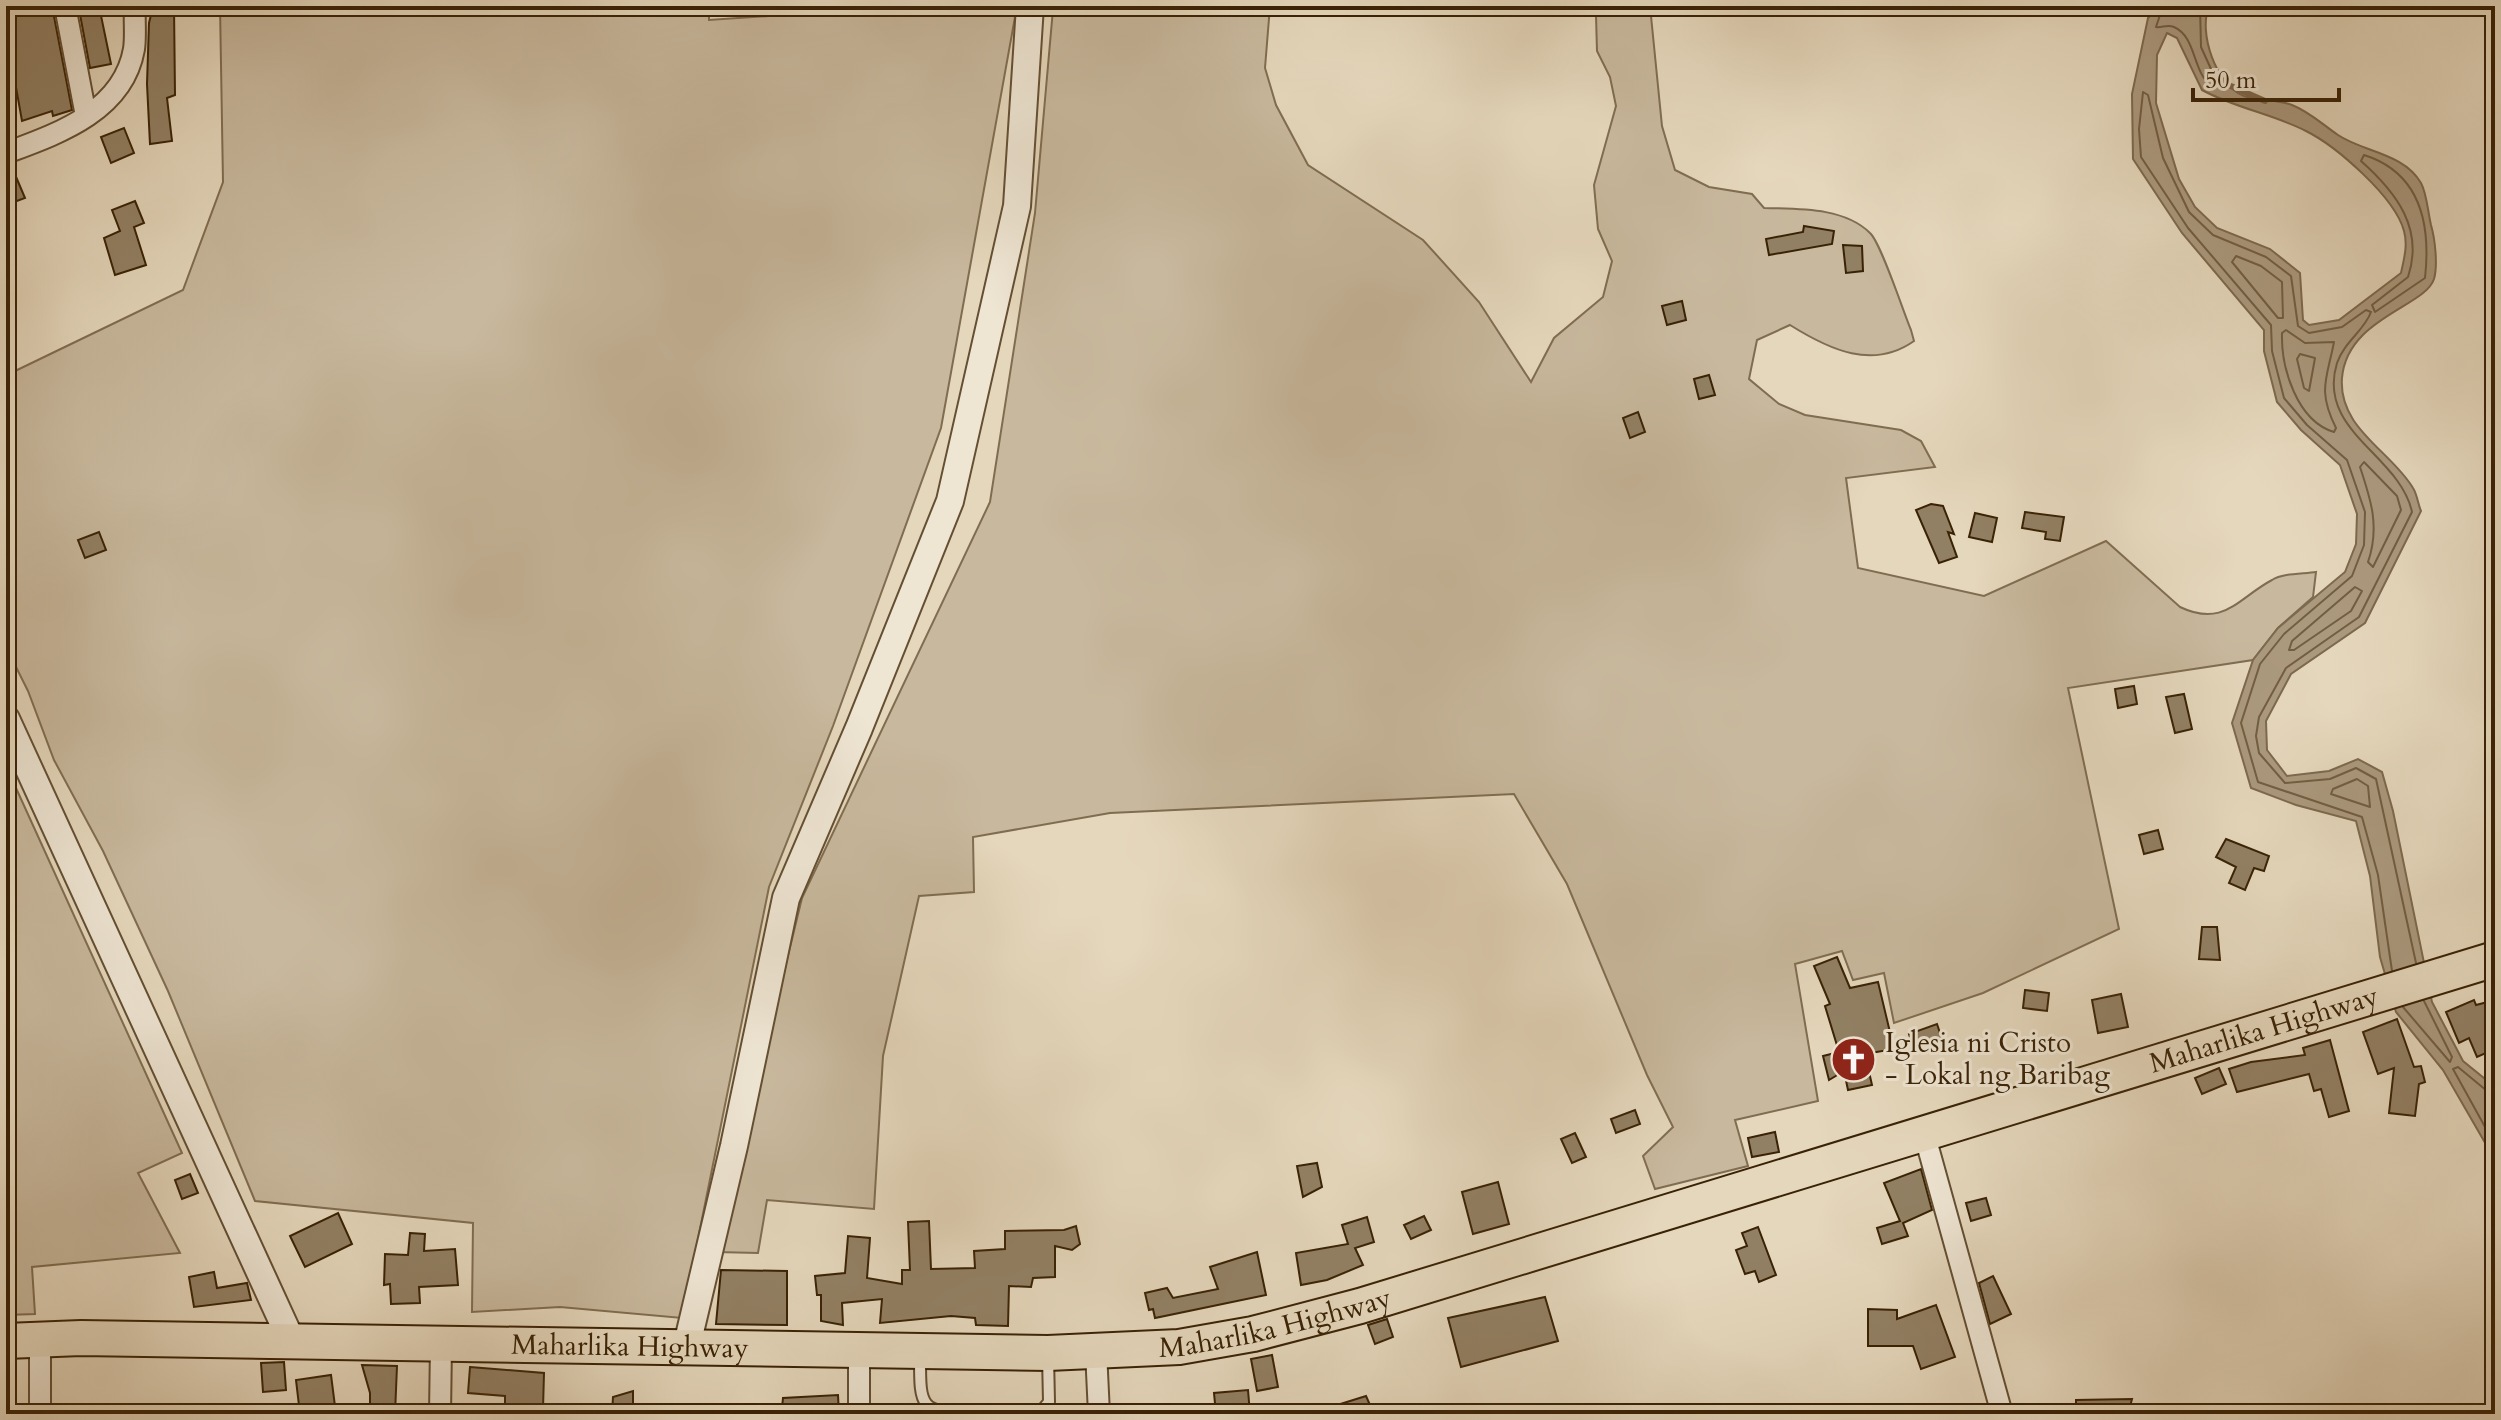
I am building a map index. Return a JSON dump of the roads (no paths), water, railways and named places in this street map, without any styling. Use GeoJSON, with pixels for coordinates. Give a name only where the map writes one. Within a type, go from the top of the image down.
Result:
{"type":"FeatureCollection","features":[{"type":"Feature","properties":{"kind":"highway","name":"Maharlika Highway"},"geometry":{"type":"LineString","coordinates":[[6,1341],[1048,1353],[1179,1347],[1253,1334],[1360,1306],[2495,959]]}},
{"type":"Feature","properties":{"kind":"street"},"geometry":{"type":"LineString","coordinates":[[65,6],[86,116]]}},
{"type":"Feature","properties":{"kind":"street"},"geometry":{"type":"LineString","coordinates":[[6,153],[64,131],[111,98],[134,51],[135,6]]}},
{"type":"Feature","properties":{"kind":"street"},"geometry":{"type":"LineString","coordinates":[[686,1349],[734,1146],[786,898],[859,728],[950,501],[1017,206],[1030,6]]}},
{"type":"Feature","properties":{"kind":"street"},"geometry":{"type":"LineString","coordinates":[[6,719],[292,1342]]}},
{"type":"Feature","properties":{"kind":"street"},"geometry":{"type":"LineString","coordinates":[[1924,1133],[2002,1414]]}},
{"type":"Feature","properties":{"kind":"street"},"geometry":{"type":"LineString","coordinates":[[40,1340],[40,1414]]}},
{"type":"Feature","properties":{"kind":"street"},"geometry":{"type":"LineString","coordinates":[[440,1414],[441,1344]]}},
{"type":"Feature","properties":{"kind":"street"},"geometry":{"type":"LineString","coordinates":[[1096,1351],[1099,1414]]}},
{"type":"Feature","properties":{"kind":"street"},"geometry":{"type":"LineString","coordinates":[[859,1352],[859,1414]]}},
{"type":"Feature","properties":{"kind":"lane"},"geometry":{"type":"LineString","coordinates":[[920,1352],[920,1394],[925,1407],[939,1413],[970,1414]]}},
{"type":"Feature","properties":{"kind":"lane"},"geometry":{"type":"LineString","coordinates":[[1039,1414],[1049,1402],[1048,1353]]}},
{"type":"Feature","properties":{"kind":"water"},"geometry":{"type":"Polygon","coordinates":[[[2158,6],[2209,6],[2206,30],[2212,57],[2225,81],[2234,90],[2244,96],[2299,108],[2348,141],[2394,159],[2414,173],[2425,193],[2435,245],[2434,279],[2417,298],[2386,316],[2357,341],[2347,358],[2342,378],[2348,411],[2414,490],[2421,511],[2365,623],[2291,674],[2266,721],[2267,750],[2287,776],[2329,771],[2358,759],[2382,772],[2393,811],[2432,1002],[2463,1061],[2495,1087],[2495,1160],[2443,1070],[2396,1012],[2380,957],[2370,876],[2356,821],[2296,805],[2251,788],[2232,723],[2253,660],[2278,628],[2345,572],[2356,544],[2357,514],[2340,465],[2301,430],[2277,402],[2264,351],[2264,330],[2182,233],[2133,159],[2132,94],[2148,18],[2158,6]],[[2167,33],[2157,55],[2156,103],[2179,179],[2195,207],[2217,228],[2270,249],[2300,273],[2303,320],[2309,325],[2339,320],[2401,273],[2406,242],[2398,218],[2363,174],[2318,138],[2293,125],[2202,90],[2177,38],[2167,33]]]}},
{"type":"Feature","properties":{"kind":"waterway"},"geometry":{"type":"LineString","coordinates":[[2224,83],[2265,101]]}},
{"type":"Feature","properties":{"kind":"place","name":"Iglesia ni Cristo - Lokal ng Baribag"},"geometry":{"type":"Point","coordinates":[1854,1059]}}]}
